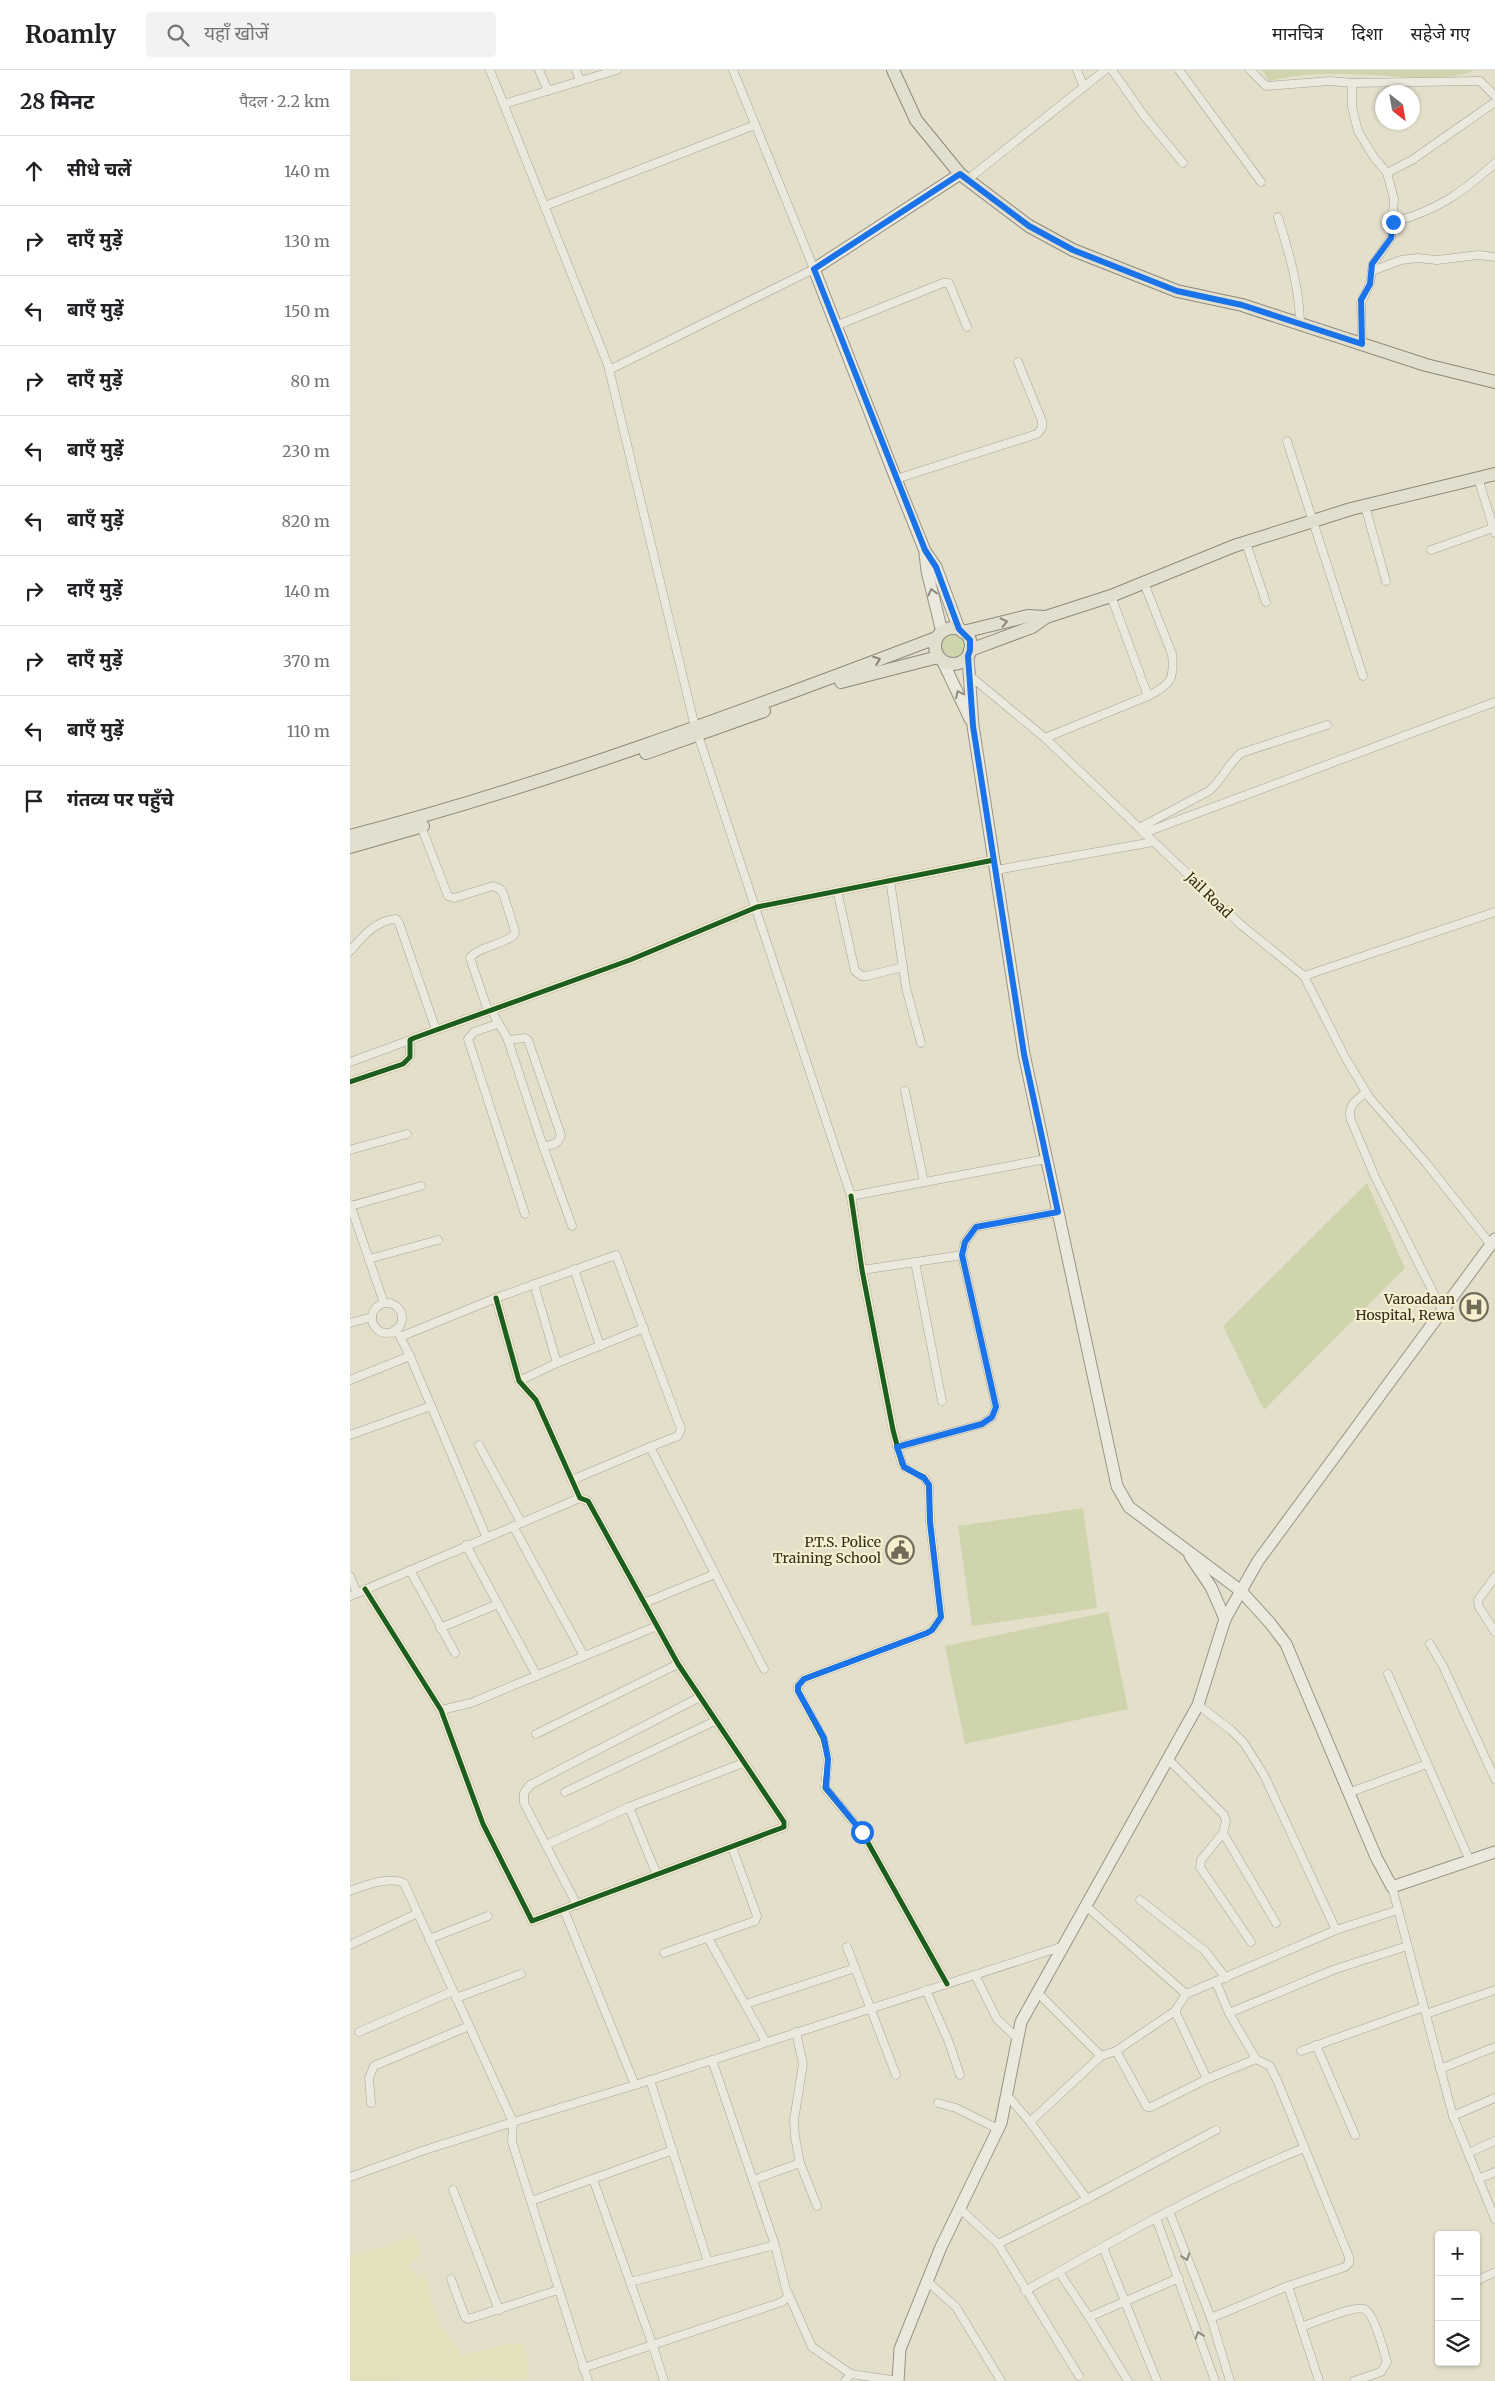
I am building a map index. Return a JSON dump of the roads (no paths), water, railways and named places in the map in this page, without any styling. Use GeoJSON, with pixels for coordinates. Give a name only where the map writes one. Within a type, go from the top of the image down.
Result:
{"type":"FeatureCollection","features":[{"type":"Feature","properties":{"kind":"main road"},"geometry":{"type":"LineString","coordinates":[[893,70],[916,120],[964,177],[1029,226],[1073,250],[1177,291],[1242,305],[1300,322],[1426,366],[1495,382]]}},
{"type":"Feature","properties":{"kind":"main road"},"geometry":{"type":"LineString","coordinates":[[964,177],[814,269],[838,325],[925,550],[936,567],[961,630],[970,640],[969,675],[973,726],[1024,1054],[1117,1486],[1129,1507],[1241,1591],[1286,1644],[1348,1793],[1376,1857],[1392,1887],[1495,1852]]}},
{"type":"Feature","properties":{"kind":"main road"},"geometry":{"type":"LineString","coordinates":[[350,847],[421,826],[854,678],[941,660],[954,664],[969,653],[1032,627],[1046,618],[1110,596],[1246,543],[1364,506],[1495,474]]}},
{"type":"Feature","properties":{"kind":"main road"},"geometry":{"type":"LineString","coordinates":[[925,550],[926,571],[939,635],[935,648],[973,726]]}},
{"type":"Feature","properties":{"kind":"main road"},"geometry":{"type":"LineString","coordinates":[[350,836],[501,794],[696,731],[953,628],[961,630],[1028,616],[1046,618]]}},
{"type":"Feature","properties":{"kind":"main road"},"geometry":{"type":"LineString","coordinates":[[898,2381],[900,2349],[927,2281],[998,2130],[1007,2095],[1021,2022],[1198,1705],[1225,1619],[1258,1561],[1493,1242]]}},
{"type":"Feature","properties":{"kind":"main road"},"geometry":{"type":"LineString","coordinates":[[1187,1552],[1211,1588],[1225,1619]]}},
{"type":"Feature","properties":{"kind":"street"},"geometry":{"type":"LineString","coordinates":[[490,70],[609,370],[696,731],[756,907],[850,1196],[862,1270],[897,1447],[904,1467],[924,1478],[929,1485],[930,1522],[941,1617],[932,1630],[927,1633],[804,1679],[798,1686],[798,1691],[824,1738],[828,1759],[826,1788],[862,1832],[947,1984]]}},
{"type":"Feature","properties":{"kind":"street"},"geometry":{"type":"LineString","coordinates":[[539,70],[548,91]]}},
{"type":"Feature","properties":{"kind":"street"},"geometry":{"type":"LineString","coordinates":[[576,70],[580,81]]}},
{"type":"Feature","properties":{"kind":"street"},"geometry":{"type":"LineString","coordinates":[[504,104],[617,70]]}},
{"type":"Feature","properties":{"kind":"street"},"geometry":{"type":"LineString","coordinates":[[609,370],[814,269],[733,70]]}},
{"type":"Feature","properties":{"kind":"street"},"geometry":{"type":"LineString","coordinates":[[1077,70],[1084,87]]}},
{"type":"Feature","properties":{"kind":"street"},"geometry":{"type":"LineString","coordinates":[[964,177],[991,159],[1106,70]]}},
{"type":"Feature","properties":{"kind":"street"},"geometry":{"type":"LineString","coordinates":[[1112,70],[1145,117],[1183,163]]}},
{"type":"Feature","properties":{"kind":"street"},"geometry":{"type":"LineString","coordinates":[[1179,70],[1261,182]]}},
{"type":"Feature","properties":{"kind":"street"},"geometry":{"type":"LineString","coordinates":[[1250,70],[1266,86],[1297,82],[1480,81],[1495,96]]}},
{"type":"Feature","properties":{"kind":"street"},"geometry":{"type":"LineString","coordinates":[[1352,83],[1352,107],[1358,131],[1373,156],[1387,173],[1394,199],[1391,238],[1386,248],[1375,259],[1370,284],[1361,303],[1362,344]]}},
{"type":"Feature","properties":{"kind":"street"},"geometry":{"type":"LineString","coordinates":[[1387,173],[1412,160],[1495,102]]}},
{"type":"Feature","properties":{"kind":"street"},"geometry":{"type":"LineString","coordinates":[[545,206],[755,125]]}},
{"type":"Feature","properties":{"kind":"street"},"geometry":{"type":"LineString","coordinates":[[1393,222],[1434,209],[1459,194],[1495,163]]}},
{"type":"Feature","properties":{"kind":"street"},"geometry":{"type":"LineString","coordinates":[[1278,217],[1294,268],[1299,293],[1300,322]]}},
{"type":"Feature","properties":{"kind":"street"},"geometry":{"type":"LineString","coordinates":[[1372,271],[1402,260],[1418,258],[1437,260],[1478,255],[1495,257]]}},
{"type":"Feature","properties":{"kind":"street"},"geometry":{"type":"LineString","coordinates":[[838,325],[943,283],[949,284],[954,291],[968,327]]}},
{"type":"Feature","properties":{"kind":"street"},"geometry":{"type":"LineString","coordinates":[[896,479],[1037,434],[1042,428],[1042,422],[1018,362]]}},
{"type":"Feature","properties":{"kind":"street"},"geometry":{"type":"LineString","coordinates":[[1287,441],[1363,676]]}},
{"type":"Feature","properties":{"kind":"street"},"geometry":{"type":"LineString","coordinates":[[1431,550],[1494,530],[1478,478]]}},
{"type":"Feature","properties":{"kind":"street"},"geometry":{"type":"LineString","coordinates":[[1364,506],[1386,581]]}},
{"type":"Feature","properties":{"kind":"street"},"geometry":{"type":"LineString","coordinates":[[1246,543],[1266,602]]}},
{"type":"Feature","properties":{"kind":"street"},"geometry":{"type":"LineString","coordinates":[[1045,738],[1148,696],[1164,688],[1169,683],[1173,664],[1172,654],[1144,583]]}},
{"type":"Feature","properties":{"kind":"street"},"geometry":{"type":"LineString","coordinates":[[1110,596],[1148,696]]}},
{"type":"Feature","properties":{"kind":"street","name":"Jail Road"},"geometry":{"type":"LineString","coordinates":[[969,675],[1045,738],[1240,924],[1304,976]]}},
{"type":"Feature","properties":{"kind":"street"},"geometry":{"type":"LineString","coordinates":[[1142,831],[1495,702]]}},
{"type":"Feature","properties":{"kind":"street"},"geometry":{"type":"LineString","coordinates":[[1142,831],[1210,791],[1232,761],[1241,753],[1327,725]]}},
{"type":"Feature","properties":{"kind":"street"},"geometry":{"type":"LineString","coordinates":[[421,826],[448,896],[454,898],[493,886],[500,889],[503,893],[515,931],[514,936],[508,941],[475,953],[470,958],[490,1011],[497,1024],[504,1029],[542,1146],[572,1226]]}},
{"type":"Feature","properties":{"kind":"street"},"geometry":{"type":"LineString","coordinates":[[350,1062],[630,960],[756,907],[890,880],[1153,842]]}},
{"type":"Feature","properties":{"kind":"street"},"geometry":{"type":"LineString","coordinates":[[890,880],[903,967],[921,1043]]}},
{"type":"Feature","properties":{"kind":"street"},"geometry":{"type":"LineString","coordinates":[[838,890],[855,971],[862,976],[867,976],[903,967]]}},
{"type":"Feature","properties":{"kind":"street"},"geometry":{"type":"LineString","coordinates":[[1493,1242],[1366,1092],[1345,1057],[1304,976],[1495,912]]}},
{"type":"Feature","properties":{"kind":"street"},"geometry":{"type":"LineString","coordinates":[[350,951],[375,926],[390,919],[396,919],[436,1030]]}},
{"type":"Feature","properties":{"kind":"street"},"geometry":{"type":"LineString","coordinates":[[497,1024],[474,1032],[468,1039],[525,1214]]}},
{"type":"Feature","properties":{"kind":"street"},"geometry":{"type":"LineString","coordinates":[[508,1040],[525,1038],[528,1040],[561,1135],[559,1141],[554,1145],[542,1146]]}},
{"type":"Feature","properties":{"kind":"street"},"geometry":{"type":"LineString","coordinates":[[350,1082],[403,1064],[410,1057],[410,1040]]}},
{"type":"Feature","properties":{"kind":"street"},"geometry":{"type":"LineString","coordinates":[[905,1091],[924,1182]]}},
{"type":"Feature","properties":{"kind":"street"},"geometry":{"type":"LineString","coordinates":[[1366,1092],[1351,1105],[1349,1112],[1351,1120],[1375,1177],[1442,1310]]}},
{"type":"Feature","properties":{"kind":"street"},"geometry":{"type":"LineString","coordinates":[[350,1150],[407,1134]]}},
{"type":"Feature","properties":{"kind":"street"},"geometry":{"type":"LineString","coordinates":[[850,1196],[1046,1159]]}},
{"type":"Feature","properties":{"kind":"street"},"geometry":{"type":"LineString","coordinates":[[384,1303],[351,1209],[421,1186]]}},
{"type":"Feature","properties":{"kind":"street"},"geometry":{"type":"LineString","coordinates":[[897,1447],[982,1424],[992,1417],[996,1407],[962,1255],[965,1242],[976,1227],[1058,1212]]}},
{"type":"Feature","properties":{"kind":"street"},"geometry":{"type":"LineString","coordinates":[[370,1260],[438,1240]]}},
{"type":"Feature","properties":{"kind":"street"},"geometry":{"type":"LineString","coordinates":[[486,1536],[410,1356],[398,1333],[401,1321],[400,1312],[394,1304],[384,1303],[376,1308],[372,1317],[374,1326],[382,1332],[398,1333],[616,1255],[681,1429],[678,1436],[572,1480]]}},
{"type":"Feature","properties":{"kind":"street"},"geometry":{"type":"LineString","coordinates":[[862,1270],[962,1255]]}},
{"type":"Feature","properties":{"kind":"street"},"geometry":{"type":"LineString","coordinates":[[916,1262],[942,1401]]}},
{"type":"Feature","properties":{"kind":"street"},"geometry":{"type":"LineString","coordinates":[[574,1269],[600,1346]]}},
{"type":"Feature","properties":{"kind":"street"},"geometry":{"type":"LineString","coordinates":[[534,1284],[557,1363]]}},
{"type":"Feature","properties":{"kind":"street"},"geometry":{"type":"LineString","coordinates":[[496,1298],[519,1381],[536,1400],[580,1498]]}},
{"type":"Feature","properties":{"kind":"street"},"geometry":{"type":"LineString","coordinates":[[350,1323],[372,1317]]}},
{"type":"Feature","properties":{"kind":"street"},"geometry":{"type":"LineString","coordinates":[[519,1381],[557,1363],[644,1328]]}},
{"type":"Feature","properties":{"kind":"street"},"geometry":{"type":"LineString","coordinates":[[350,1380],[410,1356]]}},
{"type":"Feature","properties":{"kind":"street"},"geometry":{"type":"LineString","coordinates":[[350,1435],[431,1406]]}},
{"type":"Feature","properties":{"kind":"street"},"geometry":{"type":"LineString","coordinates":[[479,1445],[521,1522]]}},
{"type":"Feature","properties":{"kind":"street"},"geometry":{"type":"LineString","coordinates":[[650,1447],[764,1669]]}},
{"type":"Feature","properties":{"kind":"street"},"geometry":{"type":"LineString","coordinates":[[350,1576],[353,1595],[365,1589],[486,1536],[580,1498],[588,1501],[678,1664],[784,1822],[784,1826],[780,1830],[657,1876],[536,1920],[530,1919],[483,1824],[441,1710],[365,1589]]}},
{"type":"Feature","properties":{"kind":"street"},"geometry":{"type":"LineString","coordinates":[[512,1526],[584,1656]]}},
{"type":"Feature","properties":{"kind":"street"},"geometry":{"type":"LineString","coordinates":[[466,1545],[537,1676]]}},
{"type":"Feature","properties":{"kind":"street"},"geometry":{"type":"LineString","coordinates":[[410,1570],[455,1653]]}},
{"type":"Feature","properties":{"kind":"street"},"geometry":{"type":"LineString","coordinates":[[644,1603],[715,1574]]}},
{"type":"Feature","properties":{"kind":"street"},"geometry":{"type":"LineString","coordinates":[[1495,1577],[1478,1600],[1480,1607],[1495,1632]]}},
{"type":"Feature","properties":{"kind":"street"},"geometry":{"type":"LineString","coordinates":[[440,1628],[498,1604]]}},
{"type":"Feature","properties":{"kind":"street"},"geometry":{"type":"LineString","coordinates":[[441,1710],[471,1703],[657,1626]]}},
{"type":"Feature","properties":{"kind":"street"},"geometry":{"type":"LineString","coordinates":[[1430,1644],[1443,1666],[1495,1779]]}},
{"type":"Feature","properties":{"kind":"street"},"geometry":{"type":"LineString","coordinates":[[536,1734],[678,1664]]}},
{"type":"Feature","properties":{"kind":"street"},"geometry":{"type":"LineString","coordinates":[[1388,1674],[1470,1861]]}},
{"type":"Feature","properties":{"kind":"street"},"geometry":{"type":"LineString","coordinates":[[577,1905],[524,1803],[524,1793],[530,1785],[700,1697]]}},
{"type":"Feature","properties":{"kind":"street"},"geometry":{"type":"LineString","coordinates":[[1198,1705],[1231,1730],[1244,1743],[1264,1775],[1336,1930]]}},
{"type":"Feature","properties":{"kind":"street"},"geometry":{"type":"LineString","coordinates":[[564,1792],[715,1720]]}},
{"type":"Feature","properties":{"kind":"street"},"geometry":{"type":"LineString","coordinates":[[1168,1759],[1224,1815],[1226,1821],[1223,1833],[1200,1860],[1200,1867],[1251,1942]]}},
{"type":"Feature","properties":{"kind":"street"},"geometry":{"type":"LineString","coordinates":[[546,1845],[629,1807],[743,1763]]}},
{"type":"Feature","properties":{"kind":"street"},"geometry":{"type":"LineString","coordinates":[[1348,1793],[1427,1764]]}},
{"type":"Feature","properties":{"kind":"street"},"geometry":{"type":"LineString","coordinates":[[629,1807],[657,1876]]}},
{"type":"Feature","properties":{"kind":"street"},"geometry":{"type":"LineString","coordinates":[[1223,1833],[1276,1923]]}},
{"type":"Feature","properties":{"kind":"street"},"geometry":{"type":"LineString","coordinates":[[664,1953],[752,1923],[756,1918],[732,1848]]}},
{"type":"Feature","properties":{"kind":"street"},"geometry":{"type":"LineString","coordinates":[[350,1891],[396,1880],[404,1884],[513,2122],[512,2142],[588,2381]]}},
{"type":"Feature","properties":{"kind":"street"},"geometry":{"type":"LineString","coordinates":[[1392,1887],[1453,2116],[1494,2215]]}},
{"type":"Feature","properties":{"kind":"street"},"geometry":{"type":"LineString","coordinates":[[1140,1900],[1205,1951],[1226,1978]]}},
{"type":"Feature","properties":{"kind":"street"},"geometry":{"type":"LineString","coordinates":[[1086,1906],[1186,1994]]}},
{"type":"Feature","properties":{"kind":"street"},"geometry":{"type":"LineString","coordinates":[[564,1910],[635,2085]]}},
{"type":"Feature","properties":{"kind":"street"},"geometry":{"type":"LineString","coordinates":[[1030,2122],[1101,2056],[1116,2051],[1175,2011],[1186,1994],[1336,1930],[1398,1910]]}},
{"type":"Feature","properties":{"kind":"street"},"geometry":{"type":"LineString","coordinates":[[350,1945],[418,1913]]}},
{"type":"Feature","properties":{"kind":"street"},"geometry":{"type":"LineString","coordinates":[[429,1939],[488,1916]]}},
{"type":"Feature","properties":{"kind":"street"},"geometry":{"type":"LineString","coordinates":[[708,1938],[766,2042]]}},
{"type":"Feature","properties":{"kind":"street"},"geometry":{"type":"LineString","coordinates":[[847,1946],[872,2008],[896,2076]]}},
{"type":"Feature","properties":{"kind":"street"},"geometry":{"type":"LineString","coordinates":[[350,2177],[425,2150],[635,2085],[1064,1946]]}},
{"type":"Feature","properties":{"kind":"street"},"geometry":{"type":"LineString","coordinates":[[1229,2013],[1333,1970],[1407,1946]]}},
{"type":"Feature","properties":{"kind":"street"},"geometry":{"type":"LineString","coordinates":[[746,2004],[855,1968]]}},
{"type":"Feature","properties":{"kind":"street"},"geometry":{"type":"LineString","coordinates":[[359,2032],[455,1994],[521,1974]]}},
{"type":"Feature","properties":{"kind":"street"},"geometry":{"type":"LineString","coordinates":[[975,1975],[996,2019],[1018,2039]]}},
{"type":"Feature","properties":{"kind":"street"},"geometry":{"type":"LineString","coordinates":[[1211,2318],[1288,2286],[1345,2267],[1349,2263],[1349,2257],[1270,2066],[1256,2059],[1229,2013],[1216,1982]]}},
{"type":"Feature","properties":{"kind":"street"},"geometry":{"type":"LineString","coordinates":[[926,1990],[948,2040],[960,2075]]}},
{"type":"Feature","properties":{"kind":"street"},"geometry":{"type":"LineString","coordinates":[[1301,2051],[1495,1990]]}},
{"type":"Feature","properties":{"kind":"street"},"geometry":{"type":"LineString","coordinates":[[1038,1993],[1101,2056]]}},
{"type":"Feature","properties":{"kind":"street"},"geometry":{"type":"LineString","coordinates":[[1175,2011],[1207,2079]]}},
{"type":"Feature","properties":{"kind":"street"},"geometry":{"type":"LineString","coordinates":[[371,2103],[369,2078],[374,2066],[469,2026]]}},
{"type":"Feature","properties":{"kind":"street"},"geometry":{"type":"LineString","coordinates":[[796,2032],[803,2064],[794,2120],[800,2163],[817,2206]]}},
{"type":"Feature","properties":{"kind":"street"},"geometry":{"type":"LineString","coordinates":[[1316,2045],[1355,2135]]}},
{"type":"Feature","properties":{"kind":"street"},"geometry":{"type":"LineString","coordinates":[[1440,2068],[1495,2047]]}},
{"type":"Feature","properties":{"kind":"street"},"geometry":{"type":"LineString","coordinates":[[1116,2051],[1148,2107],[1207,2079],[1256,2059]]}},
{"type":"Feature","properties":{"kind":"street"},"geometry":{"type":"LineString","coordinates":[[712,2060],[775,2245],[788,2293],[812,2347],[851,2374],[898,2381]]}},
{"type":"Feature","properties":{"kind":"street"},"geometry":{"type":"LineString","coordinates":[[650,2080],[708,2262]]}},
{"type":"Feature","properties":{"kind":"street"},"geometry":{"type":"LineString","coordinates":[[1007,2095],[1030,2122],[1087,2199]]}},
{"type":"Feature","properties":{"kind":"street"},"geometry":{"type":"LineString","coordinates":[[1453,2116],[1495,2098]]}},
{"type":"Feature","properties":{"kind":"street"},"geometry":{"type":"LineString","coordinates":[[938,2103],[956,2108],[998,2130]]}},
{"type":"Feature","properties":{"kind":"street"},"geometry":{"type":"LineString","coordinates":[[998,2244],[1216,2130]]}},
{"type":"Feature","properties":{"kind":"street"},"geometry":{"type":"LineString","coordinates":[[1468,2153],[1495,2141]]}},
{"type":"Feature","properties":{"kind":"street"},"geometry":{"type":"LineString","coordinates":[[1025,2291],[1156,2218],[1251,2170],[1304,2148]]}},
{"type":"Feature","properties":{"kind":"street"},"geometry":{"type":"LineString","coordinates":[[531,2202],[673,2150]]}},
{"type":"Feature","properties":{"kind":"street"},"geometry":{"type":"LineString","coordinates":[[753,2180],[800,2163]]}},
{"type":"Feature","properties":{"kind":"street"},"geometry":{"type":"LineString","coordinates":[[1478,2179],[1495,2172]]}},
{"type":"Feature","properties":{"kind":"street"},"geometry":{"type":"LineString","coordinates":[[592,2179],[664,2381]]}},
{"type":"Feature","properties":{"kind":"street"},"geometry":{"type":"LineString","coordinates":[[453,2190],[499,2310]]}},
{"type":"Feature","properties":{"kind":"street"},"geometry":{"type":"LineString","coordinates":[[960,2208],[998,2244],[1025,2291],[1079,2376]]}},
{"type":"Feature","properties":{"kind":"street"},"geometry":{"type":"LineString","coordinates":[[1170,2211],[1211,2318],[1230,2381]]}},
{"type":"Feature","properties":{"kind":"street"},"geometry":{"type":"LineString","coordinates":[[1156,2218],[1215,2381]]}},
{"type":"Feature","properties":{"kind":"street"},"geometry":{"type":"LineString","coordinates":[[630,2282],[775,2245]]}},
{"type":"Feature","properties":{"kind":"street"},"geometry":{"type":"LineString","coordinates":[[1103,2247],[1157,2381]]}},
{"type":"Feature","properties":{"kind":"street"},"geometry":{"type":"LineString","coordinates":[[1059,2272],[1128,2381]]}},
{"type":"Feature","properties":{"kind":"street"},"geometry":{"type":"LineString","coordinates":[[1480,2278],[1495,2272]]}},
{"type":"Feature","properties":{"kind":"street"},"geometry":{"type":"LineString","coordinates":[[1089,2317],[1127,2303],[1179,2278]]}},
{"type":"Feature","properties":{"kind":"street"},"geometry":{"type":"LineString","coordinates":[[451,2279],[465,2316],[468,2319],[558,2290]]}},
{"type":"Feature","properties":{"kind":"street"},"geometry":{"type":"LineString","coordinates":[[927,2281],[956,2307],[1001,2381]]}},
{"type":"Feature","properties":{"kind":"street"},"geometry":{"type":"LineString","coordinates":[[1288,2286],[1319,2381]]}},
{"type":"Feature","properties":{"kind":"street"},"geometry":{"type":"LineString","coordinates":[[583,2368],[782,2302],[788,2293]]}},
{"type":"Feature","properties":{"kind":"street"},"geometry":{"type":"LineString","coordinates":[[1301,2327],[1354,2310],[1363,2308],[1367,2310],[1376,2327],[1387,2362],[1381,2372],[1354,2381]]}},
{"type":"Feature","properties":{"kind":"street"},"geometry":{"type":"LineString","coordinates":[[844,2381],[851,2374]]}},
{"type":"Feature","properties":{"kind":"place","name":"Varoadaan Hospital, Rewa"},"geometry":{"type":"Point","coordinates":[1474,1307]}},
{"type":"Feature","properties":{"kind":"place","name":"P.T.S. Police Training School"},"geometry":{"type":"Point","coordinates":[900,1550]}}]}
